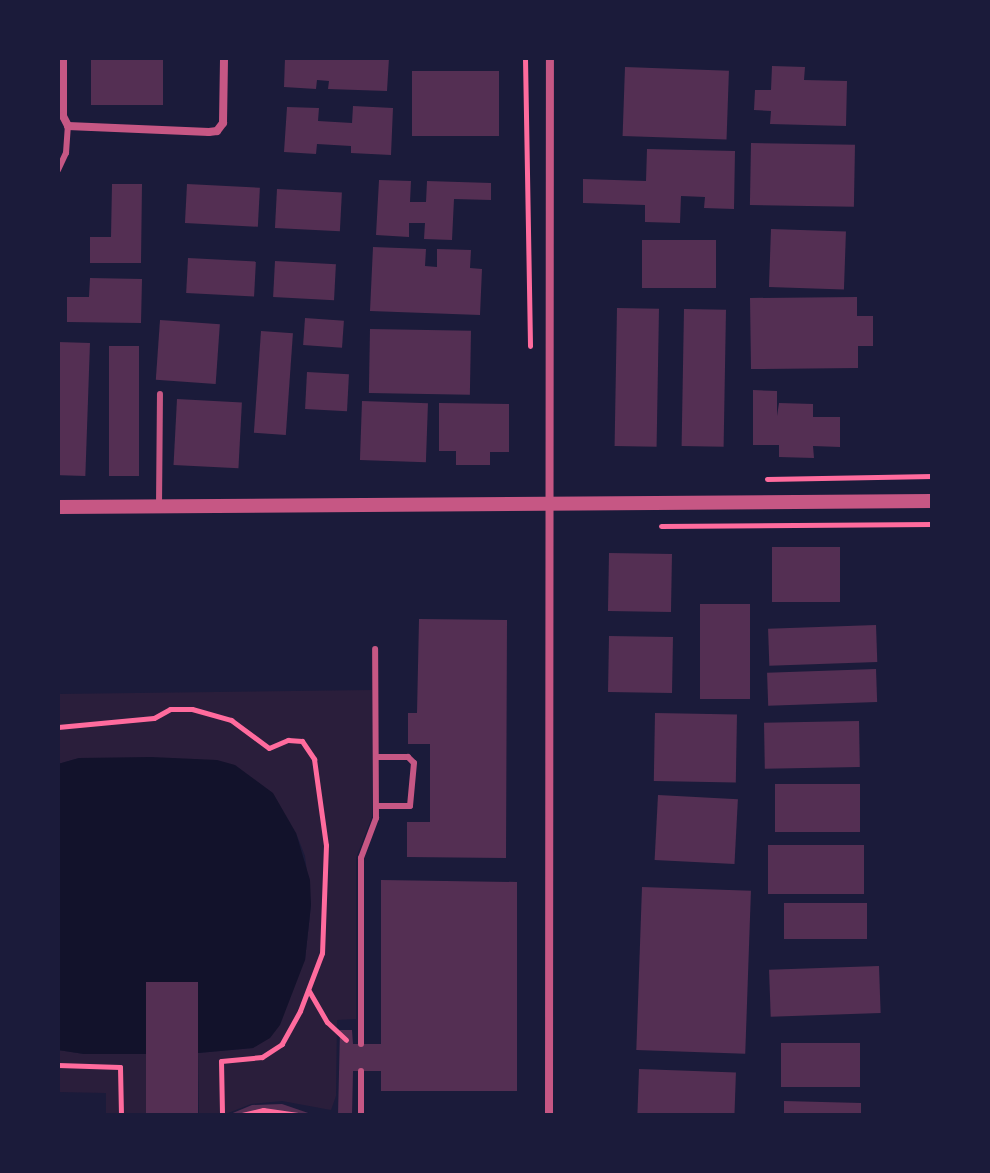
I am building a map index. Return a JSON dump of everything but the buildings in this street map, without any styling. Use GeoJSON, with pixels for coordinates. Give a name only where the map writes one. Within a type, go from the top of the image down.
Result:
{"type":"FeatureCollection","features":[{"type":"Feature","properties":{"kind":"street"},"geometry":{"type":"LineString","coordinates":[[63,58],[63,116],[68,126],[217,131],[223,123],[224,58]]}},
{"type":"Feature","properties":{"kind":"street"},"geometry":{"type":"LineString","coordinates":[[549,1115],[550,58]]}},
{"type":"Feature","properties":{"kind":"street"},"geometry":{"type":"LineString","coordinates":[[58,507],[932,501]]}},
{"type":"Feature","properties":{"kind":"lane"},"geometry":{"type":"LineString","coordinates":[[58,170],[66,153],[68,126]]}},
{"type":"Feature","properties":{"kind":"lane"},"geometry":{"type":"LineString","coordinates":[[159,506],[160,394]]}},
{"type":"Feature","properties":{"kind":"lane"},"geometry":{"type":"LineString","coordinates":[[361,1044],[361,858],[376,818],[375,649]]}},
{"type":"Feature","properties":{"kind":"lane"},"geometry":{"type":"LineString","coordinates":[[376,757],[408,757],[414,763],[410,806],[376,806]]}},
{"type":"Feature","properties":{"kind":"lane"},"geometry":{"type":"LineString","coordinates":[[361,1071],[361,1115]]}},
{"type":"Feature","properties":{"kind":"path"},"geometry":{"type":"LineString","coordinates":[[58,727],[154,718],[170,709],[192,709],[231,720],[269,748],[288,740],[302,741],[314,759],[326,845],[322,953],[282,1044],[262,1057],[221,1061],[222,1115]]}},
{"type":"Feature","properties":{"kind":"path"},"geometry":{"type":"LineString","coordinates":[[308,990],[327,1022],[346,1040]]}},
{"type":"Feature","properties":{"kind":"path"},"geometry":{"type":"LineString","coordinates":[[58,1065],[120,1067],[121,1115]]}},
{"type":"Feature","properties":{"kind":"path"},"geometry":{"type":"LineString","coordinates":[[242,1115],[263,1110],[298,1115]]}},
{"type":"Feature","properties":{"kind":"shaded area"},"geometry":{"type":"Polygon","coordinates":[[[372,690],[372,817],[356,858],[356,1019],[337,1020],[336,1096],[331,1110],[282,1101],[251,1104],[223,1115],[199,1115],[198,1053],[253,1048],[305,960],[311,905],[305,856],[296,833],[79,758],[58,764],[58,694],[372,690]]]}},
{"type":"Feature","properties":{"kind":"shaded area"},"geometry":{"type":"Polygon","coordinates":[[[79,758],[217,760],[235,765],[273,793],[296,833],[310,880],[311,905],[305,960],[280,1025],[270,1038],[253,1048],[198,1053],[198,982],[147,982],[147,1054],[84,1054],[58,1050],[58,764],[79,758]]]}},
{"type":"Feature","properties":{"kind":"shaded area"},"geometry":{"type":"Polygon","coordinates":[[[58,1050],[84,1054],[147,1054],[148,1115],[106,1115],[106,1093],[58,1092],[58,1050]]]}}]}
